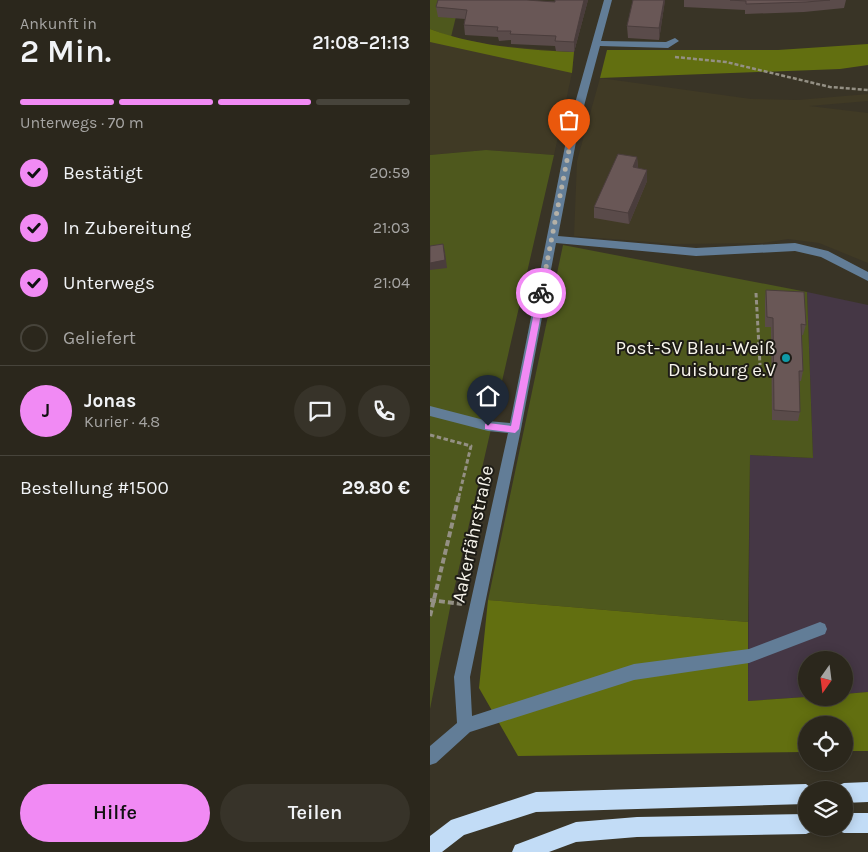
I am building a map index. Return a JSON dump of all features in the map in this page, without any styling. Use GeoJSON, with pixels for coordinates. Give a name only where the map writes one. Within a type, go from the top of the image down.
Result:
{"type":"FeatureCollection","features":[{"type":"Feature","properties":{"kind":"highway"},"geometry":{"type":"LineString","coordinates":[[853,793],[868,792]]}},
{"type":"Feature","properties":{"kind":"highway"},"geometry":{"type":"LineString","coordinates":[[430,849],[458,828],[536,802],[798,794]]}},
{"type":"Feature","properties":{"kind":"highway"},"geometry":{"type":"LineString","coordinates":[[853,824],[868,823]]}},
{"type":"Feature","properties":{"kind":"highway"},"geometry":{"type":"LineString","coordinates":[[522,852],[576,832],[637,827],[798,824]]}},
{"type":"Feature","properties":{"kind":"street","name":"Aakerfährstraße"},"geometry":{"type":"LineString","coordinates":[[465,726],[462,677],[515,429],[551,239],[576,121],[608,0]]}},
{"type":"Feature","properties":{"kind":"street"},"geometry":{"type":"LineString","coordinates":[[597,43],[668,45],[675,41]]}},
{"type":"Feature","properties":{"kind":"street"},"geometry":{"type":"LineString","coordinates":[[551,239],[696,252],[796,247],[824,254],[868,277]]}},
{"type":"Feature","properties":{"kind":"street"},"geometry":{"type":"LineString","coordinates":[[430,411],[488,426],[515,429]]}},
{"type":"Feature","properties":{"kind":"street"},"geometry":{"type":"LineString","coordinates":[[430,757],[465,726],[634,672],[748,656],[820,629]]}},
{"type":"Feature","properties":{"kind":"path"},"geometry":{"type":"LineString","coordinates":[[672,57],[726,62],[830,87],[868,90]]}},
{"type":"Feature","properties":{"kind":"path"},"geometry":{"type":"LineString","coordinates":[[756,293],[760,365]]}},
{"type":"Feature","properties":{"kind":"path"},"geometry":{"type":"LineString","coordinates":[[430,435],[471,446],[432,601],[430,616]]}},
{"type":"Feature","properties":{"kind":"path"},"geometry":{"type":"LineString","coordinates":[[432,601],[477,605]]}},
{"type":"Feature","properties":{"kind":"shaded area"},"geometry":{"type":"Polygon","coordinates":[[[430,29],[451,37],[493,45],[574,52],[572,73],[554,155],[486,150],[430,155],[430,29]]]}},
{"type":"Feature","properties":{"kind":"shaded area"},"geometry":{"type":"Polygon","coordinates":[[[600,78],[751,99],[798,100],[868,94],[868,101],[809,106],[868,113],[868,263],[819,243],[788,239],[763,243],[675,244],[574,236],[577,161],[600,78]]]}},
{"type":"Feature","properties":{"kind":"shaded area"},"geometry":{"type":"Polygon","coordinates":[[[807,292],[868,305],[868,692],[853,693],[853,651],[798,651],[798,698],[748,701],[750,455],[813,458],[807,292]]]}},
{"type":"Feature","properties":{"kind":"green space"},"geometry":{"type":"Polygon","coordinates":[[[430,0],[460,0],[451,37],[430,29],[430,0]]]}},
{"type":"Feature","properties":{"kind":"green space"},"geometry":{"type":"Polygon","coordinates":[[[430,29],[447,35],[501,46],[574,52],[572,73],[430,42],[430,29]]]}},
{"type":"Feature","properties":{"kind":"green space"},"geometry":{"type":"Polygon","coordinates":[[[868,44],[868,65],[840,69],[600,78],[607,50],[778,50],[868,44]]]}},
{"type":"Feature","properties":{"kind":"green space"},"geometry":{"type":"Polygon","coordinates":[[[486,150],[554,155],[451,603],[430,709],[430,155],[486,150]]]}},
{"type":"Feature","properties":{"kind":"green space"},"geometry":{"type":"Polygon","coordinates":[[[563,245],[807,292],[813,458],[750,455],[748,622],[488,600],[563,245]]]}},
{"type":"Feature","properties":{"kind":"green space"},"geometry":{"type":"Polygon","coordinates":[[[488,600],[748,622],[748,701],[798,698],[798,706],[853,706],[853,693],[868,692],[868,751],[853,751],[853,716],[798,716],[798,752],[518,756],[479,688],[488,600]]]}},
{"type":"Feature","properties":{"kind":"building"},"geometry":{"type":"Polygon","coordinates":[[[438,0],[527,0],[555,2],[555,0],[584,0],[574,42],[555,41],[556,36],[510,34],[511,31],[497,31],[498,27],[464,25],[467,10],[436,7],[438,0]]]}},
{"type":"Feature","properties":{"kind":"building"},"geometry":{"type":"Polygon","coordinates":[[[633,0],[664,0],[659,28],[627,26],[633,0]]]}},
{"type":"Feature","properties":{"kind":"building"},"geometry":{"type":"Polygon","coordinates":[[[730,0],[830,0],[746,4],[746,1],[730,0]]]}},
{"type":"Feature","properties":{"kind":"building"},"geometry":{"type":"Polygon","coordinates":[[[618,154],[637,157],[633,167],[647,170],[628,213],[594,207],[618,154]]]}},
{"type":"Feature","properties":{"kind":"building"},"geometry":{"type":"Polygon","coordinates":[[[443,244],[445,260],[430,263],[430,246],[443,244]]]}},
{"type":"Feature","properties":{"kind":"building","name":"Post-SV Blau-Weiß Duisburg e.V"},"geometry":{"type":"Polygon","coordinates":[[[766,290],[804,292],[806,325],[801,324],[803,371],[799,371],[800,412],[774,410],[773,318],[767,317],[766,290]]]}},
{"type":"Feature","properties":{"kind":"way so far"},"geometry":{"type":"LineString","coordinates":[[541,293],[569,150]]}},
{"type":"Feature","properties":{"kind":"place","name":"Post-SV Blau-Weiß Duisburg e.V"},"geometry":{"type":"Point","coordinates":[786,358]}},
{"type":"Feature","properties":{"kind":"route"},"geometry":{"type":"LineString","coordinates":[[488,426],[515,429],[541,293]]}}]}
